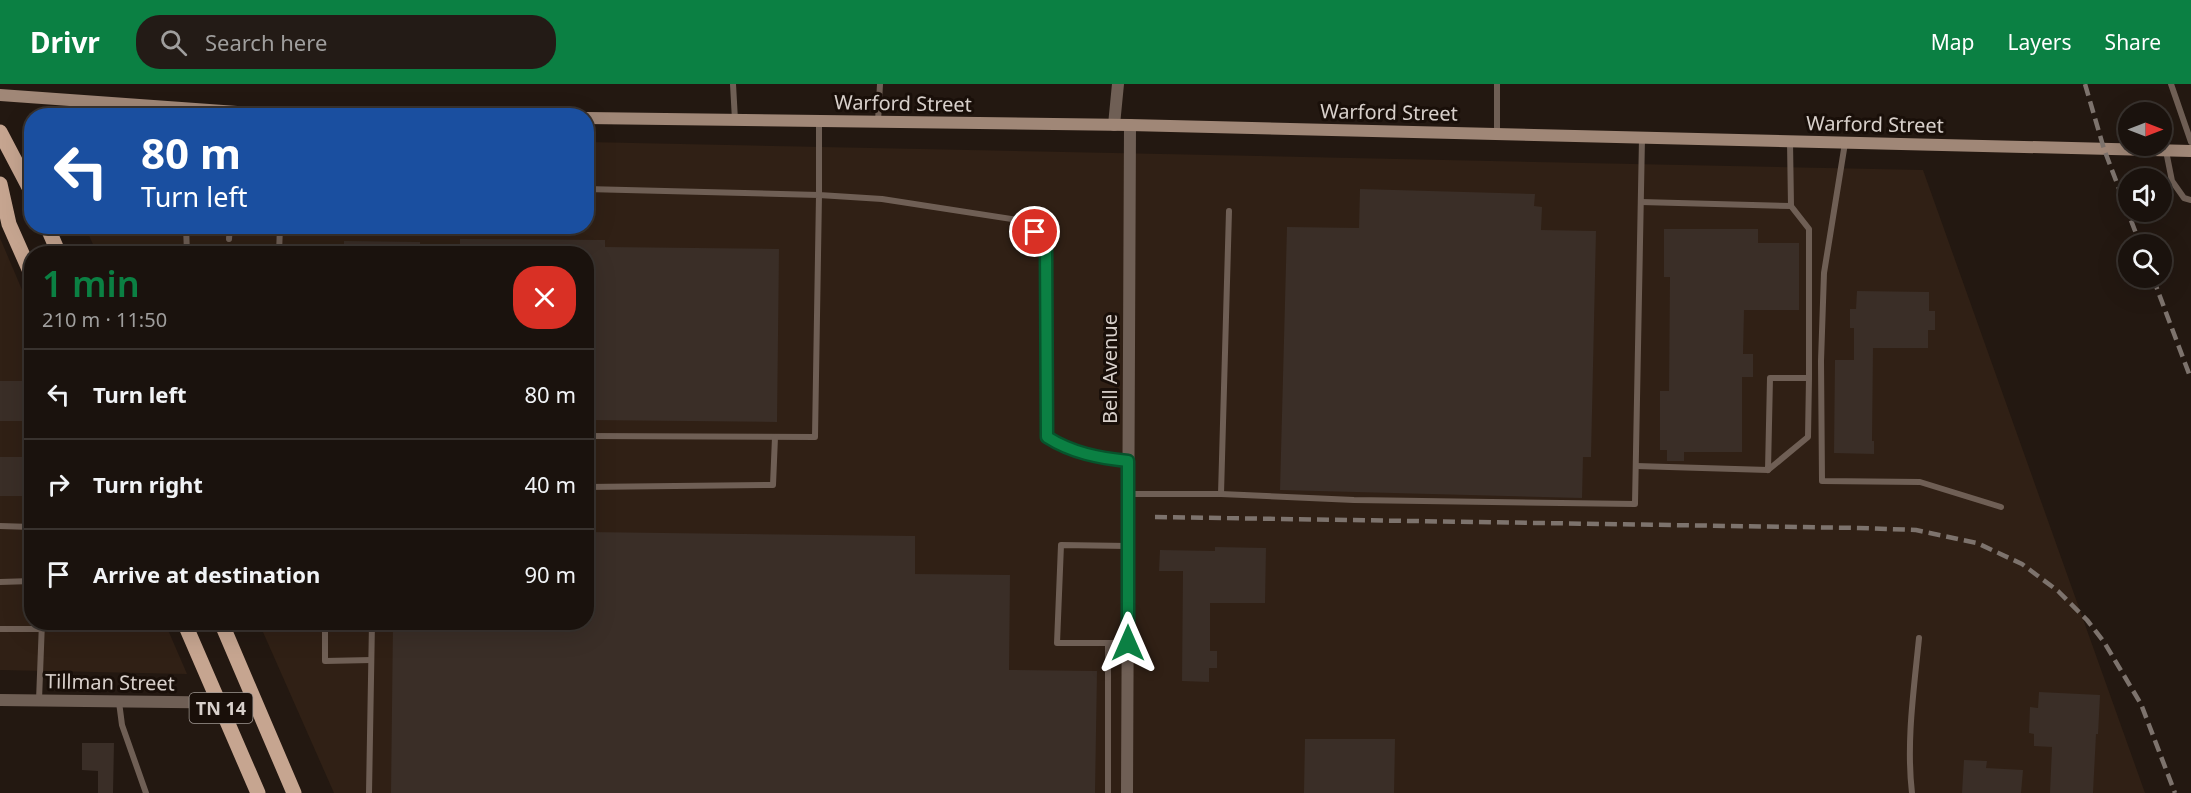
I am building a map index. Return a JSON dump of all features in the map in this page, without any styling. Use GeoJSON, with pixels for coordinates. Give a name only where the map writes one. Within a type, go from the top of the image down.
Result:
{"type":"FeatureCollection","features":[{"type":"Feature","properties":{"kind":"main road"},"geometry":{"type":"LineString","coordinates":[[0,95],[181,108]]}},
{"type":"Feature","properties":{"kind":"main road","name":"Warford Street"},"geometry":{"type":"LineString","coordinates":[[594,118],[1130,125],[2118,149]]}},
{"type":"Feature","properties":{"kind":"main road"},"geometry":{"type":"LineString","coordinates":[[0,132],[24,178]]}},
{"type":"Feature","properties":{"kind":"main road","name":"Warford Street"},"geometry":{"type":"LineString","coordinates":[[2172,150],[2191,151]]}},
{"type":"Feature","properties":{"kind":"main road"},"geometry":{"type":"LineString","coordinates":[[0,184],[9,224],[24,258]]}},
{"type":"Feature","properties":{"kind":"main road","name":"TN 14"},"geometry":{"type":"LineString","coordinates":[[188,630],[258,793]]}},
{"type":"Feature","properties":{"kind":"main road","name":"TN 14"},"geometry":{"type":"LineString","coordinates":[[224,630],[294,793]]}},
{"type":"Feature","properties":{"kind":"street"},"geometry":{"type":"LineString","coordinates":[[1114,125],[1118,84]]}},
{"type":"Feature","properties":{"kind":"street","name":"Bell Avenue"},"geometry":{"type":"LineString","coordinates":[[1127,793],[1130,125]]}},
{"type":"Feature","properties":{"kind":"street","name":"Tillman Street"},"geometry":{"type":"LineString","coordinates":[[0,700],[256,702]]}},
{"type":"Feature","properties":{"kind":"lane"},"geometry":{"type":"LineString","coordinates":[[733,84],[735,120]]}},
{"type":"Feature","properties":{"kind":"lane"},"geometry":{"type":"LineString","coordinates":[[878,122],[880,84]]}},
{"type":"Feature","properties":{"kind":"lane"},"geometry":{"type":"LineString","coordinates":[[1497,84],[1497,134]]}},
{"type":"Feature","properties":{"kind":"lane"},"geometry":{"type":"LineString","coordinates":[[2171,84],[2191,142]]}},
{"type":"Feature","properties":{"kind":"lane"},"geometry":{"type":"LineString","coordinates":[[594,436],[815,437],[819,121]]}},
{"type":"Feature","properties":{"kind":"lane"},"geometry":{"type":"LineString","coordinates":[[1128,494],[1221,494],[1354,500],[1635,504],[1642,138]]}},
{"type":"Feature","properties":{"kind":"lane"},"geometry":{"type":"LineString","coordinates":[[1636,466],[1768,470],[1808,437],[1809,229],[1791,206],[1790,141]]}},
{"type":"Feature","properties":{"kind":"lane"},"geometry":{"type":"LineString","coordinates":[[1846,142],[1824,273],[1821,361],[1822,481],[1920,482],[2001,507]]}},
{"type":"Feature","properties":{"kind":"lane"},"geometry":{"type":"LineString","coordinates":[[2167,156],[2172,181],[2184,198],[2191,200]]}},
{"type":"Feature","properties":{"kind":"lane"},"geometry":{"type":"LineString","coordinates":[[594,189],[819,195],[882,199],[1024,221],[1046,243],[1047,437],[1065,449],[1105,459],[1128,461]]}},
{"type":"Feature","properties":{"kind":"lane"},"geometry":{"type":"LineString","coordinates":[[1641,202],[1791,206]]}},
{"type":"Feature","properties":{"kind":"lane"},"geometry":{"type":"LineString","coordinates":[[1221,494],[1229,211]]}},
{"type":"Feature","properties":{"kind":"lane"},"geometry":{"type":"LineString","coordinates":[[229,234],[229,239]]}},
{"type":"Feature","properties":{"kind":"lane"},"geometry":{"type":"LineString","coordinates":[[1768,470],[1770,378],[1809,378]]}},
{"type":"Feature","properties":{"kind":"lane"},"geometry":{"type":"LineString","coordinates":[[594,487],[773,485],[775,437]]}},
{"type":"Feature","properties":{"kind":"lane"},"geometry":{"type":"LineString","coordinates":[[0,526],[24,527]]}},
{"type":"Feature","properties":{"kind":"lane"},"geometry":{"type":"LineString","coordinates":[[1128,546],[1061,545],[1058,643],[1128,643]]}},
{"type":"Feature","properties":{"kind":"lane"},"geometry":{"type":"LineString","coordinates":[[0,582],[24,581]]}},
{"type":"Feature","properties":{"kind":"lane"},"geometry":{"type":"LineString","coordinates":[[0,628],[24,627]]}},
{"type":"Feature","properties":{"kind":"lane"},"geometry":{"type":"LineString","coordinates":[[39,700],[42,630]]}},
{"type":"Feature","properties":{"kind":"lane"},"geometry":{"type":"LineString","coordinates":[[325,630],[325,661],[370,660]]}},
{"type":"Feature","properties":{"kind":"lane"},"geometry":{"type":"LineString","coordinates":[[369,793],[372,630]]}},
{"type":"Feature","properties":{"kind":"lane"},"geometry":{"type":"LineString","coordinates":[[1912,793],[1910,777],[1911,711],[1918,638]]}},
{"type":"Feature","properties":{"kind":"lane"},"geometry":{"type":"LineString","coordinates":[[1107,643],[1108,793]]}},
{"type":"Feature","properties":{"kind":"lane"},"geometry":{"type":"LineString","coordinates":[[119,701],[122,725],[146,793]]}},
{"type":"Feature","properties":{"kind":"shaded area"},"geometry":{"type":"Polygon","coordinates":[[[594,142],[1923,170],[2145,793],[334,793],[262,630],[594,630],[594,246],[94,246],[88,234],[594,234],[594,142]]]}},
{"type":"Feature","properties":{"kind":"shaded area"},"geometry":{"type":"Polygon","coordinates":[[[0,238],[24,295],[24,630],[168,630],[187,674],[0,670],[0,238]]]}},
{"type":"Feature","properties":{"kind":"building"},"geometry":{"type":"Polygon","coordinates":[[[1360,189],[1535,194],[1534,206],[1542,207],[1541,230],[1596,231],[1591,457],[1583,457],[1582,498],[1280,490],[1287,227],[1359,228],[1360,189]]]}},
{"type":"Feature","properties":{"kind":"building"},"geometry":{"type":"Polygon","coordinates":[[[1664,229],[1758,229],[1758,243],[1799,243],[1799,310],[1744,310],[1743,354],[1753,354],[1753,377],[1742,377],[1742,452],[1684,452],[1684,461],[1667,461],[1667,450],[1660,450],[1660,391],[1669,391],[1670,277],[1664,277],[1664,229]]]}},
{"type":"Feature","properties":{"kind":"building"},"geometry":{"type":"Polygon","coordinates":[[[460,239],[605,240],[605,247],[779,249],[777,422],[594,420],[594,246],[460,246],[460,239]]]}},
{"type":"Feature","properties":{"kind":"building"},"geometry":{"type":"Polygon","coordinates":[[[344,241],[420,242],[420,246],[344,246],[344,241]]]}},
{"type":"Feature","properties":{"kind":"building"},"geometry":{"type":"Polygon","coordinates":[[[1857,291],[1929,292],[1929,311],[1935,311],[1935,330],[1928,330],[1928,348],[1873,348],[1872,441],[1874,441],[1874,454],[1834,453],[1835,360],[1854,360],[1854,328],[1850,328],[1850,309],[1856,309],[1857,291]]]}},
{"type":"Feature","properties":{"kind":"building"},"geometry":{"type":"Polygon","coordinates":[[[0,381],[24,381],[24,421],[0,421],[0,381]]]}},
{"type":"Feature","properties":{"kind":"building"},"geometry":{"type":"Polygon","coordinates":[[[0,457],[24,457],[24,496],[0,496],[0,457]]]}},
{"type":"Feature","properties":{"kind":"building"},"geometry":{"type":"Polygon","coordinates":[[[594,532],[915,536],[915,574],[1010,575],[1009,670],[1097,671],[1095,793],[391,793],[393,630],[594,630],[594,532]]]}},
{"type":"Feature","properties":{"kind":"building"},"geometry":{"type":"Polygon","coordinates":[[[1215,547],[1266,548],[1265,603],[1210,603],[1210,651],[1217,651],[1217,668],[1209,668],[1209,682],[1182,681],[1183,571],[1159,571],[1160,550],[1215,551],[1215,547]]]}},
{"type":"Feature","properties":{"kind":"building"},"geometry":{"type":"Polygon","coordinates":[[[2039,692],[2100,695],[2093,793],[2050,793],[2052,747],[2034,746],[2034,734],[2029,733],[2030,707],[2038,708],[2039,692]]]}},
{"type":"Feature","properties":{"kind":"building"},"geometry":{"type":"Polygon","coordinates":[[[1305,739],[1395,739],[1394,793],[1304,793],[1305,739]]]}},
{"type":"Feature","properties":{"kind":"building"},"geometry":{"type":"Polygon","coordinates":[[[82,743],[114,743],[113,793],[98,793],[98,771],[82,770],[82,743]]]}},
{"type":"Feature","properties":{"kind":"building"},"geometry":{"type":"Polygon","coordinates":[[[1964,760],[1987,761],[1986,768],[2023,770],[2021,793],[1962,793],[1964,760]]]}},
{"type":"Feature","properties":{"kind":"railway"},"geometry":{"type":"LineString","coordinates":[[2085,84],[2104,149],[2136,234]]}},
{"type":"Feature","properties":{"kind":"railway"},"geometry":{"type":"LineString","coordinates":[[2157,288],[2191,379]]}},
{"type":"Feature","properties":{"kind":"railway"},"geometry":{"type":"LineString","coordinates":[[1155,517],[1859,528],[1916,530],[1977,543],[2022,564],[2058,591],[2087,620],[2104,642],[2141,704],[2175,793]]}},
{"type":"Feature","properties":{"kind":"route"},"geometry":{"type":"LineString","coordinates":[[1035,232],[1046,243],[1047,437],[1065,449],[1105,459],[1128,461],[1128,643]]}}]}
